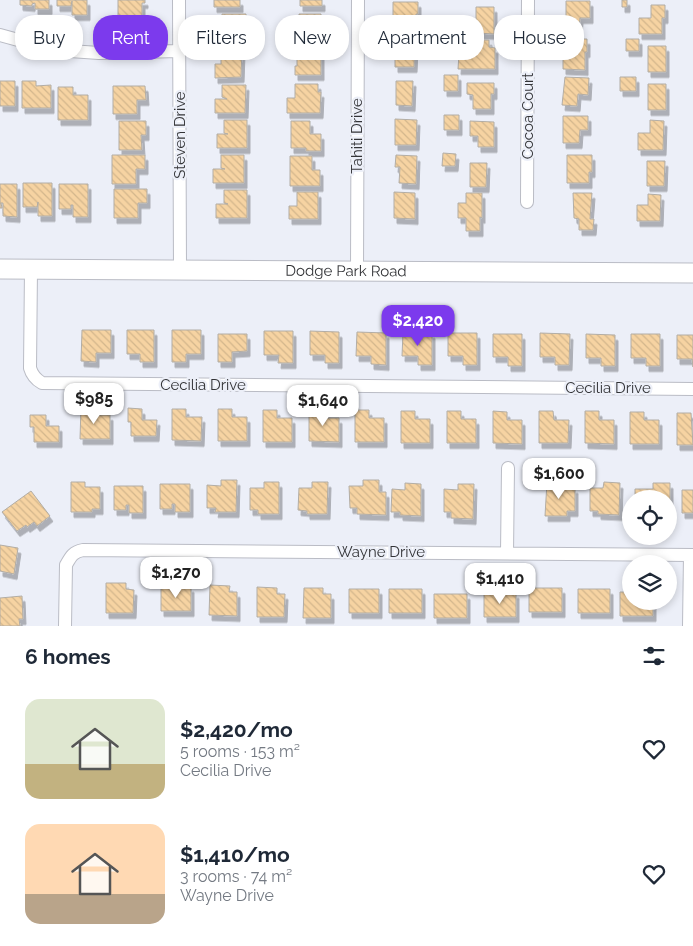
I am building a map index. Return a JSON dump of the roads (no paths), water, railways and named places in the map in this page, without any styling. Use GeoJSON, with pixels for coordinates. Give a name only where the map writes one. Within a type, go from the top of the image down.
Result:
{"type":"FeatureCollection","features":[{"type":"Feature","properties":{"kind":"street","name":"Steven Drive"},"geometry":{"type":"LineString","coordinates":[[179,0],[179,15]]}},
{"type":"Feature","properties":{"kind":"street","name":"Tahiti Drive"},"geometry":{"type":"LineString","coordinates":[[356,271],[358,0]]}},
{"type":"Feature","properties":{"kind":"street","name":"Cocoa Court"},"geometry":{"type":"LineString","coordinates":[[527,202],[528,0]]}},
{"type":"Feature","properties":{"kind":"street"},"geometry":{"type":"LineString","coordinates":[[1,34],[40,46],[70,52],[178,52]]}},
{"type":"Feature","properties":{"kind":"street","name":"Steven Drive"},"geometry":{"type":"LineString","coordinates":[[179,60],[180,270]]}},
{"type":"Feature","properties":{"kind":"street","name":"Dodge Park Road"},"geometry":{"type":"LineString","coordinates":[[0,269],[693,273]]}},
{"type":"Feature","properties":{"kind":"street","name":"Cecilia Drive"},"geometry":{"type":"LineString","coordinates":[[31,269],[30,368],[36,380],[42,383],[693,389]]}},
{"type":"Feature","properties":{"kind":"street"},"geometry":{"type":"LineString","coordinates":[[507,553],[508,468]]}},
{"type":"Feature","properties":{"kind":"street","name":"Wayne Drive"},"geometry":{"type":"LineString","coordinates":[[65,626],[66,567],[71,556],[83,550],[691,555]]}},
{"type":"Feature","properties":{"kind":"street"},"geometry":{"type":"LineString","coordinates":[[689,626],[691,555]]}}]}
